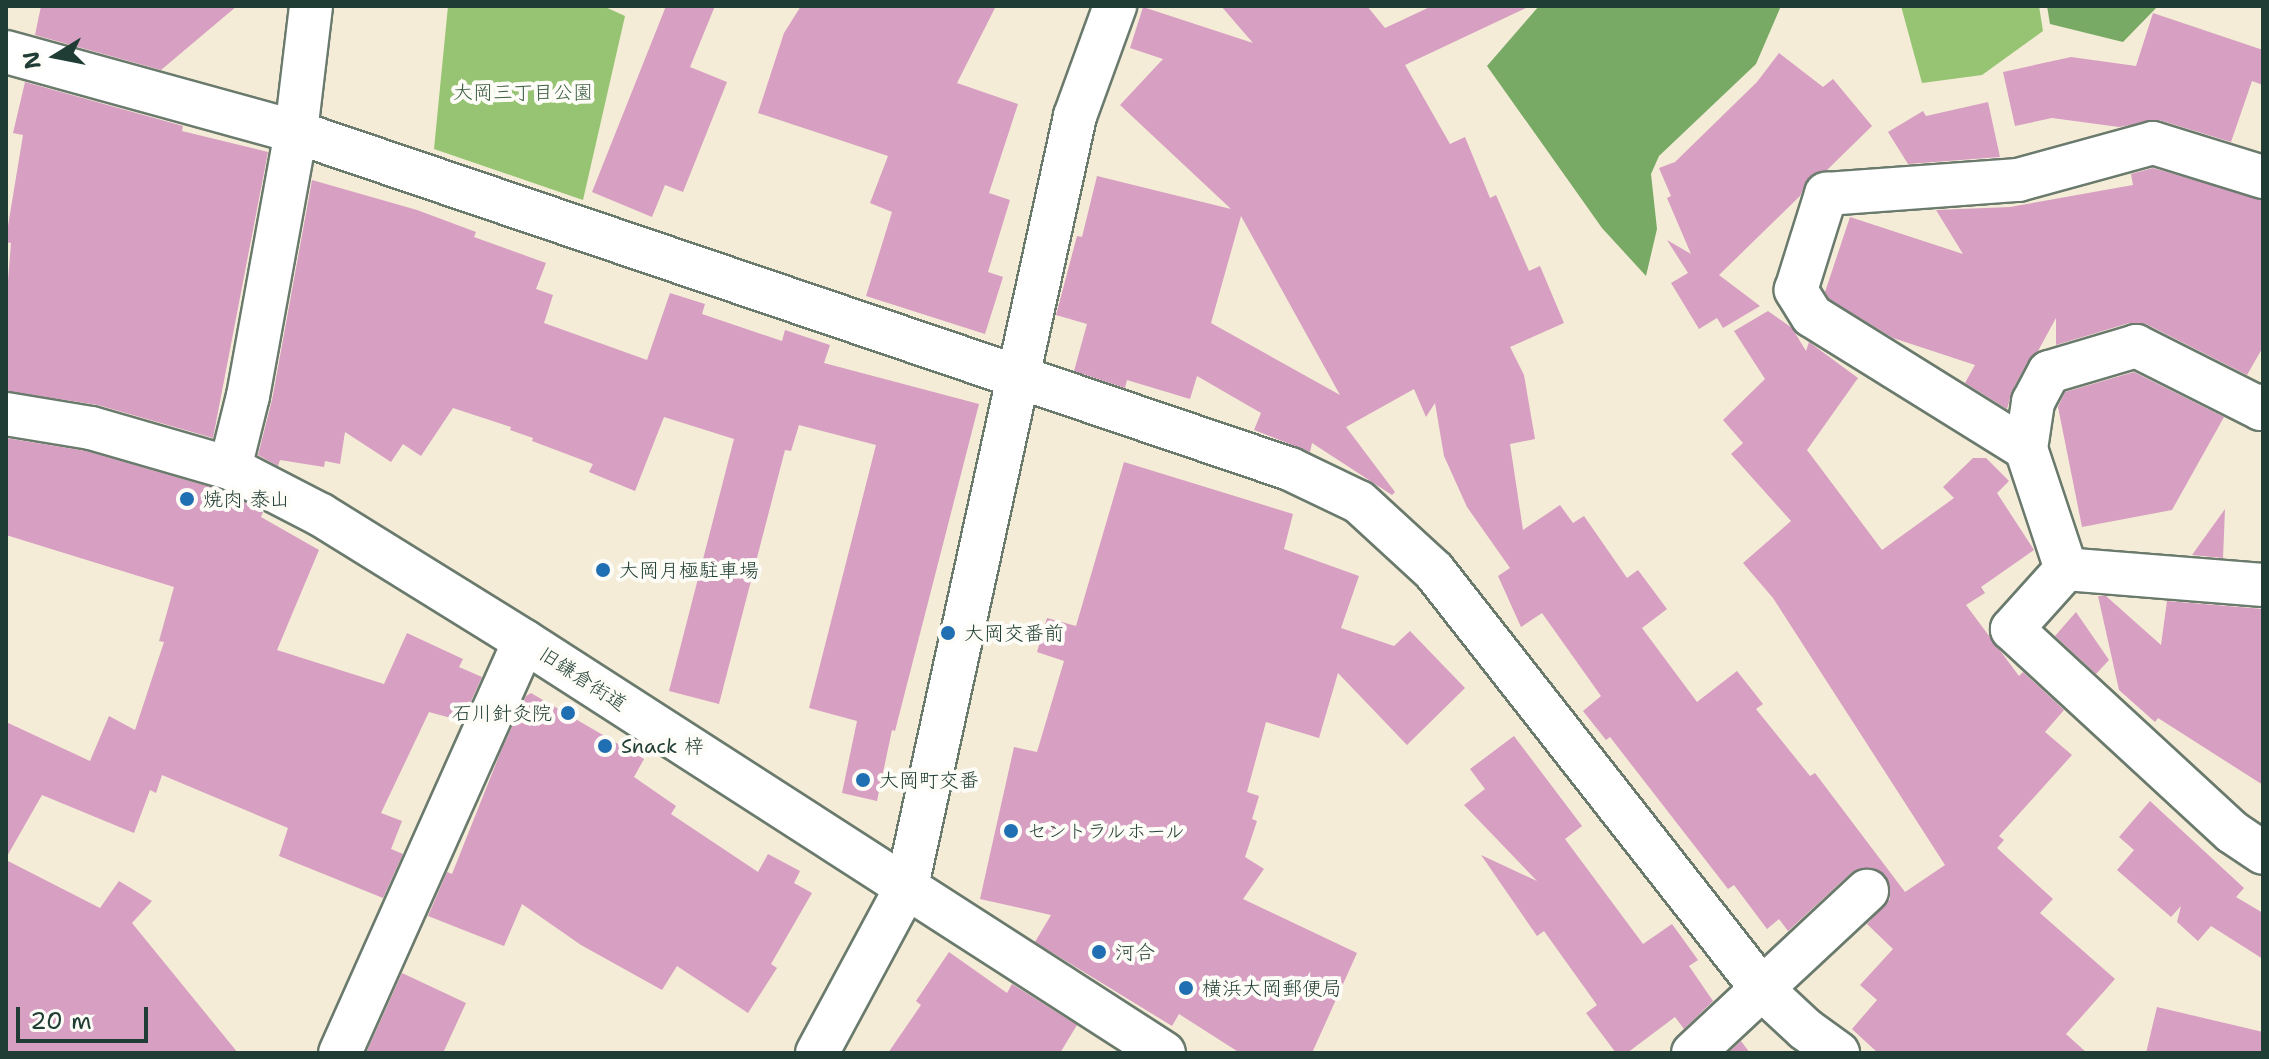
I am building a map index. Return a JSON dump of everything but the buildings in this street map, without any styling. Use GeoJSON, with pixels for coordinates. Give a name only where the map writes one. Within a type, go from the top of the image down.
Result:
{"type":"FeatureCollection","features":[{"type":"Feature","properties":{"kind":"street"},"geometry":{"type":"LineString","coordinates":[[230,468],[248,396],[296,132],[311,6]]}},
{"type":"Feature","properties":{"kind":"street"},"geometry":{"type":"LineString","coordinates":[[817,1053],[907,886],[1075,116],[1115,6]]}},
{"type":"Feature","properties":{"kind":"street"},"geometry":{"type":"LineString","coordinates":[[6,52],[296,132],[1290,469],[1359,502],[1434,571],[1762,989],[1805,1029],[1838,1053]]}},
{"type":"Feature","properties":{"kind":"street"},"geometry":{"type":"LineString","coordinates":[[2026,449],[1812,316],[1796,290],[1826,194],[2018,180],[2153,143],[2263,177]]}},
{"type":"Feature","properties":{"kind":"street"},"geometry":{"type":"LineString","coordinates":[[2066,569],[2026,449],[2033,402],[2049,372],[2136,346],[2261,409],[2263,405]]}},
{"type":"Feature","properties":{"kind":"street","name":"旧鎌倉街道"},"geometry":{"type":"LineString","coordinates":[[6,414],[91,428],[230,468],[321,515],[524,641],[1164,1053]]}},
{"type":"Feature","properties":{"kind":"street"},"geometry":{"type":"LineString","coordinates":[[2066,569],[2263,585]]}},
{"type":"Feature","properties":{"kind":"street"},"geometry":{"type":"LineString","coordinates":[[2066,569],[2012,629],[2232,832],[2263,853]]}},
{"type":"Feature","properties":{"kind":"street"},"geometry":{"type":"LineString","coordinates":[[340,1053],[524,641]]}},
{"type":"Feature","properties":{"kind":"street"},"geometry":{"type":"LineString","coordinates":[[1693,1053],[1867,891]]}},
{"type":"Feature","properties":{"kind":"green space","name":"大岡三丁目公園"},"geometry":{"type":"Polygon","coordinates":[[[448,6],[603,6],[625,16],[583,200],[434,149],[448,6]]]}},
{"type":"Feature","properties":{"kind":"green space"},"geometry":{"type":"Polygon","coordinates":[[[1539,6],[1781,6],[1756,64],[1659,156],[1651,174],[1657,229],[1646,276],[1602,228],[1487,66],[1539,6]]]}},
{"type":"Feature","properties":{"kind":"green space"},"geometry":{"type":"Polygon","coordinates":[[[1901,6],[2039,6],[2043,31],[1982,75],[1922,83],[1901,6]]]}},
{"type":"Feature","properties":{"kind":"green space"},"geometry":{"type":"Polygon","coordinates":[[[2047,6],[2158,6],[2123,42],[2050,24],[2047,6]]]}},
{"type":"Feature","properties":{"kind":"place","name":"焼肉 泰山"},"geometry":{"type":"Point","coordinates":[187,499]}},
{"type":"Feature","properties":{"kind":"place","name":"大岡月極駐車場"},"geometry":{"type":"Point","coordinates":[603,570]}},
{"type":"Feature","properties":{"kind":"place","name":"大岡交番前"},"geometry":{"type":"Point","coordinates":[948,633]}},
{"type":"Feature","properties":{"kind":"place","name":"石川針灸院"},"geometry":{"type":"Point","coordinates":[568,713]}},
{"type":"Feature","properties":{"kind":"place","name":"Snack 梓"},"geometry":{"type":"Point","coordinates":[605,746]}},
{"type":"Feature","properties":{"kind":"place","name":"大岡町交番"},"geometry":{"type":"Point","coordinates":[863,780]}},
{"type":"Feature","properties":{"kind":"place","name":"セントラルホール"},"geometry":{"type":"Point","coordinates":[1011,831]}},
{"type":"Feature","properties":{"kind":"place","name":"河合"},"geometry":{"type":"Point","coordinates":[1099,952]}},
{"type":"Feature","properties":{"kind":"place","name":"横浜大岡郵便局"},"geometry":{"type":"Point","coordinates":[1186,988]}}]}
